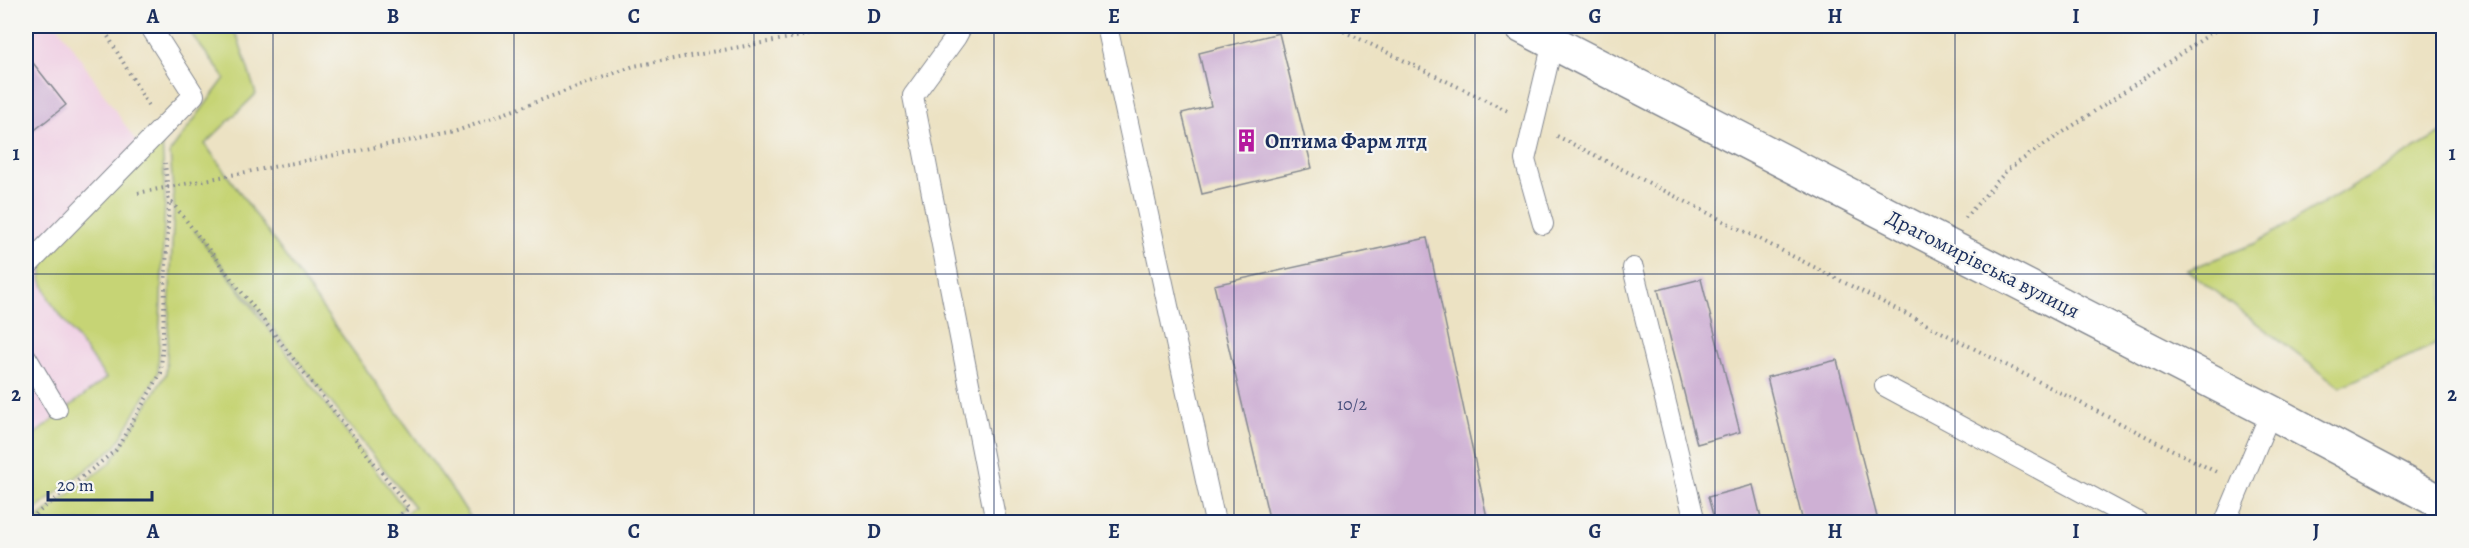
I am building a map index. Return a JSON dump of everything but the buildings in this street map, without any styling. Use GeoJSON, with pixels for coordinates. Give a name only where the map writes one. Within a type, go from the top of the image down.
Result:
{"type":"FeatureCollection","features":[{"type":"Feature","properties":{"kind":"street","name":"Драгомирівська вулиця"},"geometry":{"type":"LineString","coordinates":[[1521,26],[2271,412],[2444,504]]}},
{"type":"Feature","properties":{"kind":"lane"},"geometry":{"type":"LineString","coordinates":[[26,267],[194,95],[150,26]]}},
{"type":"Feature","properties":{"kind":"lane"},"geometry":{"type":"LineString","coordinates":[[962,26],[913,96],[996,522]]}},
{"type":"Feature","properties":{"kind":"lane"},"geometry":{"type":"LineString","coordinates":[[1107,26],[1215,522]]}},
{"type":"Feature","properties":{"kind":"lane"},"geometry":{"type":"LineString","coordinates":[[1543,224],[1525,160],[1553,42]]}},
{"type":"Feature","properties":{"kind":"lane"},"geometry":{"type":"LineString","coordinates":[[1633,268],[1695,522]]}},
{"type":"Feature","properties":{"kind":"lane"},"geometry":{"type":"LineString","coordinates":[[26,357],[57,409]]}},
{"type":"Feature","properties":{"kind":"lane"},"geometry":{"type":"LineString","coordinates":[[1885,386],[2138,522]]}},
{"type":"Feature","properties":{"kind":"lane"},"geometry":{"type":"LineString","coordinates":[[2225,522],[2271,412]]}},
{"type":"Feature","properties":{"kind":"path"},"geometry":{"type":"LineString","coordinates":[[26,522],[116,450],[161,373],[168,197],[161,128],[102,26]]}},
{"type":"Feature","properties":{"kind":"path"},"geometry":{"type":"LineString","coordinates":[[117,174],[138,193],[454,132],[634,66],[857,26]]}},
{"type":"Feature","properties":{"kind":"path"},"geometry":{"type":"LineString","coordinates":[[1333,26],[1534,124],[2242,485]]}},
{"type":"Feature","properties":{"kind":"path"},"geometry":{"type":"LineString","coordinates":[[1942,242],[2008,169],[2222,26]]}},
{"type":"Feature","properties":{"kind":"path"},"geometry":{"type":"LineString","coordinates":[[168,197],[409,508],[391,522]]}},
{"type":"Feature","properties":{"kind":"path"},"geometry":{"type":"LineString","coordinates":[[26,222],[44,209]]}},
{"type":"Feature","properties":{"kind":"shaded area"},"geometry":{"type":"Polygon","coordinates":[[[26,26],[58,26],[146,156],[50,301],[106,378],[26,440],[26,26]]]}},
{"type":"Feature","properties":{"kind":"green space"},"geometry":{"type":"Polygon","coordinates":[[[185,26],[230,26],[238,38],[256,94],[205,144],[473,522],[395,522],[414,507],[194,230],[404,508],[386,522],[33,522],[111,462],[166,374],[174,204],[170,152],[225,78],[185,26]]]}},
{"type":"Feature","properties":{"kind":"green space"},"geometry":{"type":"Polygon","coordinates":[[[2443,132],[2443,341],[2340,387],[2187,270],[2256,243],[2443,132]]]}},
{"type":"Feature","properties":{"kind":"green space"},"geometry":{"type":"Polygon","coordinates":[[[162,139],[165,201],[158,373],[116,446],[26,517],[26,441],[106,378],[50,301],[41,279],[44,260],[162,139]]]}},
{"type":"Feature","properties":{"kind":"place","name":"Оптима Фарм лтд"},"geometry":{"type":"Point","coordinates":[1247,141]}}]}
